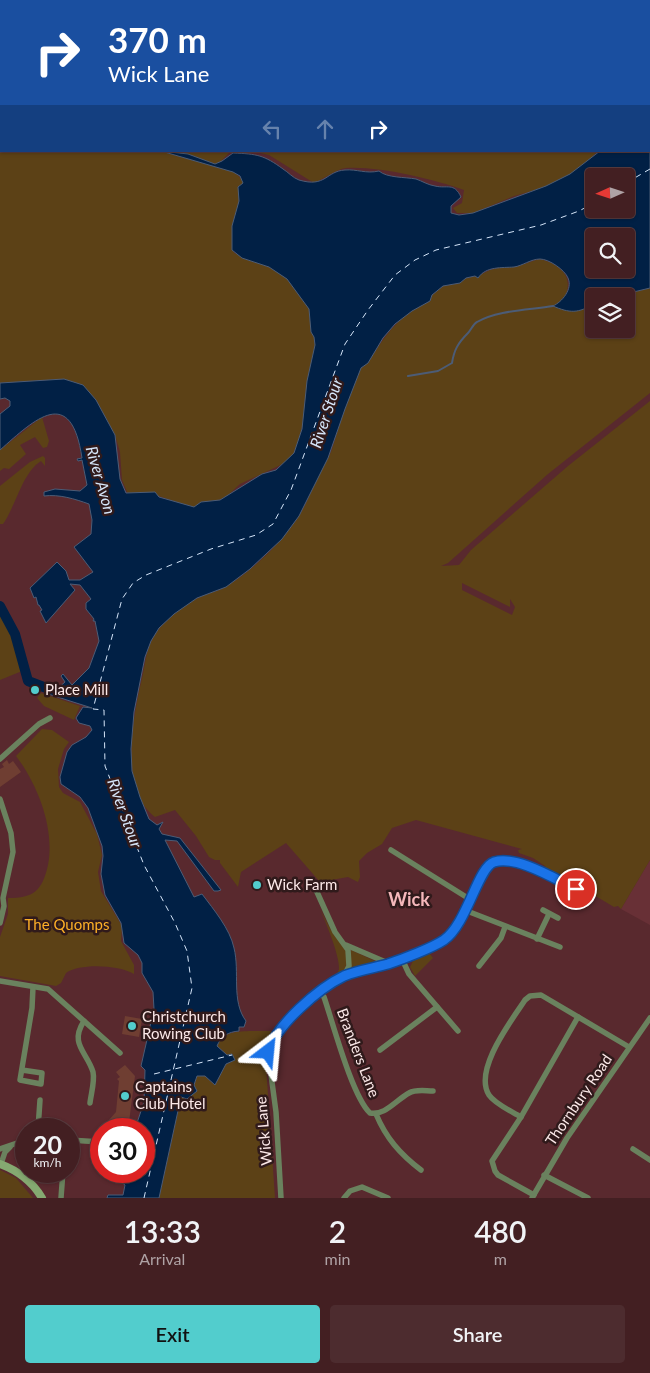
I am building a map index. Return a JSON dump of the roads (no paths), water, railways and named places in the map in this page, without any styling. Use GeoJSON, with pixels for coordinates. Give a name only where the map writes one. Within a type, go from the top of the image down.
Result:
{"type":"FeatureCollection","features":[{"type":"Feature","properties":{"kind":"street"},"geometry":{"type":"LineString","coordinates":[[0,759],[39,724],[50,718]]}},
{"type":"Feature","properties":{"kind":"street"},"geometry":{"type":"LineString","coordinates":[[0,799],[12,833],[14,852],[2,897],[4,906],[0,923]]}},
{"type":"Feature","properties":{"kind":"street"},"geometry":{"type":"LineString","coordinates":[[391,850],[471,900]]}},
{"type":"Feature","properties":{"kind":"street","name":"Wick Lane"},"geometry":{"type":"LineString","coordinates":[[280,1198],[276,1112],[268,1052],[287,1020],[344,976],[402,959],[443,940],[458,925],[484,871],[490,863],[499,861],[529,865],[591,897]]}},
{"type":"Feature","properties":{"kind":"street"},"geometry":{"type":"LineString","coordinates":[[311,886],[317,892],[335,932],[346,946],[349,961],[344,976]]}},
{"type":"Feature","properties":{"kind":"street"},"geometry":{"type":"LineString","coordinates":[[543,910],[558,918]]}},
{"type":"Feature","properties":{"kind":"street"},"geometry":{"type":"LineString","coordinates":[[466,911],[560,947]]}},
{"type":"Feature","properties":{"kind":"street"},"geometry":{"type":"LineString","coordinates":[[537,939],[549,914]]}},
{"type":"Feature","properties":{"kind":"street"},"geometry":{"type":"LineString","coordinates":[[479,966],[501,938],[505,927]]}},
{"type":"Feature","properties":{"kind":"street"},"geometry":{"type":"LineString","coordinates":[[346,946],[388,964]]}},
{"type":"Feature","properties":{"kind":"street"},"geometry":{"type":"LineString","coordinates":[[402,959],[409,974],[458,1031]]}},
{"type":"Feature","properties":{"kind":"street"},"geometry":{"type":"LineString","coordinates":[[0,981],[48,989],[120,1053]]}},
{"type":"Feature","properties":{"kind":"street"},"geometry":{"type":"LineString","coordinates":[[22,1070],[34,987]]}},
{"type":"Feature","properties":{"kind":"street","name":"Branders Lane"},"geometry":{"type":"LineString","coordinates":[[320,993],[324,997],[354,1086],[370,1113],[376,1114],[408,1093],[416,1090],[433,1091]]}},
{"type":"Feature","properties":{"kind":"street"},"geometry":{"type":"LineString","coordinates":[[521,1118],[491,1097],[487,1092],[487,1068],[490,1050],[530,996],[542,995],[629,1047]]}},
{"type":"Feature","properties":{"kind":"street"},"geometry":{"type":"LineString","coordinates":[[380,1050],[437,1007]]}},
{"type":"Feature","properties":{"kind":"street"},"geometry":{"type":"LineString","coordinates":[[533,1196],[498,1175],[493,1166],[494,1155],[521,1118],[578,1017]]}},
{"type":"Feature","properties":{"kind":"street","name":"Thornbury Road"},"geometry":{"type":"LineString","coordinates":[[533,1196],[544,1176],[650,1018]]}},
{"type":"Feature","properties":{"kind":"street"},"geometry":{"type":"LineString","coordinates":[[84,1021],[78,1035],[79,1044],[94,1077],[90,1103]]}},
{"type":"Feature","properties":{"kind":"street"},"geometry":{"type":"LineString","coordinates":[[39,1118],[40,1100]]}},
{"type":"Feature","properties":{"kind":"street"},"geometry":{"type":"LineString","coordinates":[[376,1114],[398,1151],[421,1170]]}},
{"type":"Feature","properties":{"kind":"street"},"geometry":{"type":"LineString","coordinates":[[0,1149],[15,1145]]}},
{"type":"Feature","properties":{"kind":"street"},"geometry":{"type":"LineString","coordinates":[[10,1147],[5,1152],[1,1164],[19,1172],[34,1186],[42,1198]]}},
{"type":"Feature","properties":{"kind":"street"},"geometry":{"type":"LineString","coordinates":[[633,1149],[650,1160]]}},
{"type":"Feature","properties":{"kind":"street"},"geometry":{"type":"LineString","coordinates":[[544,1176],[588,1198]]}},
{"type":"Feature","properties":{"kind":"street"},"geometry":{"type":"LineString","coordinates":[[61,1198],[62,1183]]}},
{"type":"Feature","properties":{"kind":"street"},"geometry":{"type":"LineString","coordinates":[[344,1198],[350,1191],[362,1187],[388,1198]]}},
{"type":"Feature","properties":{"kind":"water"},"geometry":{"type":"Polygon","coordinates":[[[164,152],[188,154],[215,164],[233,153],[254,155],[271,161],[297,179],[308,182],[320,181],[334,173],[345,170],[379,171],[391,176],[416,179],[439,187],[456,189],[461,197],[451,206],[451,213],[459,215],[473,213],[546,186],[570,174],[599,152],[650,152],[650,288],[635,292],[635,288],[585,288],[585,308],[579,311],[564,310],[553,306],[566,295],[569,286],[568,278],[556,266],[540,259],[514,267],[485,271],[478,278],[475,276],[466,278],[460,283],[443,286],[432,295],[430,301],[412,311],[395,324],[383,338],[368,363],[361,368],[328,458],[299,516],[282,539],[250,569],[226,587],[197,598],[174,614],[159,628],[151,641],[145,657],[134,712],[131,749],[132,771],[149,819],[157,825],[163,822],[159,829],[162,834],[180,838],[221,890],[214,891],[177,841],[165,840],[194,897],[202,894],[229,934],[236,957],[237,995],[241,1013],[246,1021],[244,1027],[239,1027],[239,1031],[225,1035],[217,1046],[227,1055],[232,1054],[235,1060],[226,1064],[215,1085],[205,1076],[197,1076],[194,1085],[197,1091],[187,1099],[181,1097],[159,1198],[107,1198],[108,1195],[123,1195],[125,1185],[122,1183],[155,1183],[155,1118],[139,1118],[144,1102],[145,1070],[141,1066],[154,1009],[153,992],[142,973],[142,963],[138,955],[124,943],[121,923],[105,895],[101,874],[102,846],[88,808],[80,797],[61,784],[60,777],[67,752],[72,745],[86,737],[92,730],[90,726],[79,723],[76,718],[83,707],[92,708],[45,693],[40,689],[47,690],[36,686],[37,683],[57,689],[65,682],[61,676],[63,674],[72,685],[89,668],[99,641],[95,621],[93,621],[94,619],[86,609],[86,603],[91,599],[80,585],[70,584],[75,590],[46,623],[40,611],[42,610],[30,588],[57,562],[66,571],[69,580],[80,580],[93,572],[74,547],[91,534],[92,520],[89,504],[61,496],[44,496],[44,492],[55,489],[80,491],[87,485],[82,460],[78,461],[77,459],[82,458],[77,435],[69,421],[60,415],[50,415],[38,419],[0,450],[0,414],[10,406],[10,401],[5,398],[0,399],[0,383],[64,379],[83,385],[96,400],[115,435],[120,479],[126,493],[155,492],[159,497],[194,507],[201,502],[220,500],[262,474],[276,470],[294,453],[302,429],[307,381],[315,345],[314,337],[311,332],[309,309],[287,279],[269,267],[242,258],[232,250],[232,226],[239,201],[238,187],[243,183],[240,176],[233,172],[164,152]]]}},
{"type":"Feature","properties":{"kind":"waterway"},"geometry":{"type":"LineString","coordinates":[[408,376],[438,371],[452,363],[459,343],[474,324],[485,318],[504,313],[553,306]]}},
{"type":"Feature","properties":{"kind":"waterway"},"geometry":{"type":"LineString","coordinates":[[0,606],[15,634],[28,681],[49,689]]}},
{"type":"Feature","properties":{"kind":"place","name":"Place Mill"},"geometry":{"type":"Point","coordinates":[35,690]}},
{"type":"Feature","properties":{"kind":"place","name":"Wick Farm"},"geometry":{"type":"Point","coordinates":[257,885]}},
{"type":"Feature","properties":{"kind":"place","name":"Christchurch Rowing Club"},"geometry":{"type":"Point","coordinates":[132,1026]}},
{"type":"Feature","properties":{"kind":"place","name":"Captains Club Hotel"},"geometry":{"type":"Point","coordinates":[125,1096]}},
{"type":"Feature","properties":{"kind":"district","name":"Wick"},"geometry":{"type":"Point","coordinates":[409,900]}},
{"type":"Feature","properties":{"kind":"water label","name":"River Stour"},"geometry":{"type":"Point","coordinates":[326,413]}},
{"type":"Feature","properties":{"kind":"water label","name":"River Avon"},"geometry":{"type":"Point","coordinates":[101,480]}},
{"type":"Feature","properties":{"kind":"water label","name":"River Stour"},"geometry":{"type":"Point","coordinates":[125,813]}},
{"type":"Feature","properties":{"kind":"park label","name":"The Quomps"},"geometry":{"type":"Point","coordinates":[67,925]}}]}
